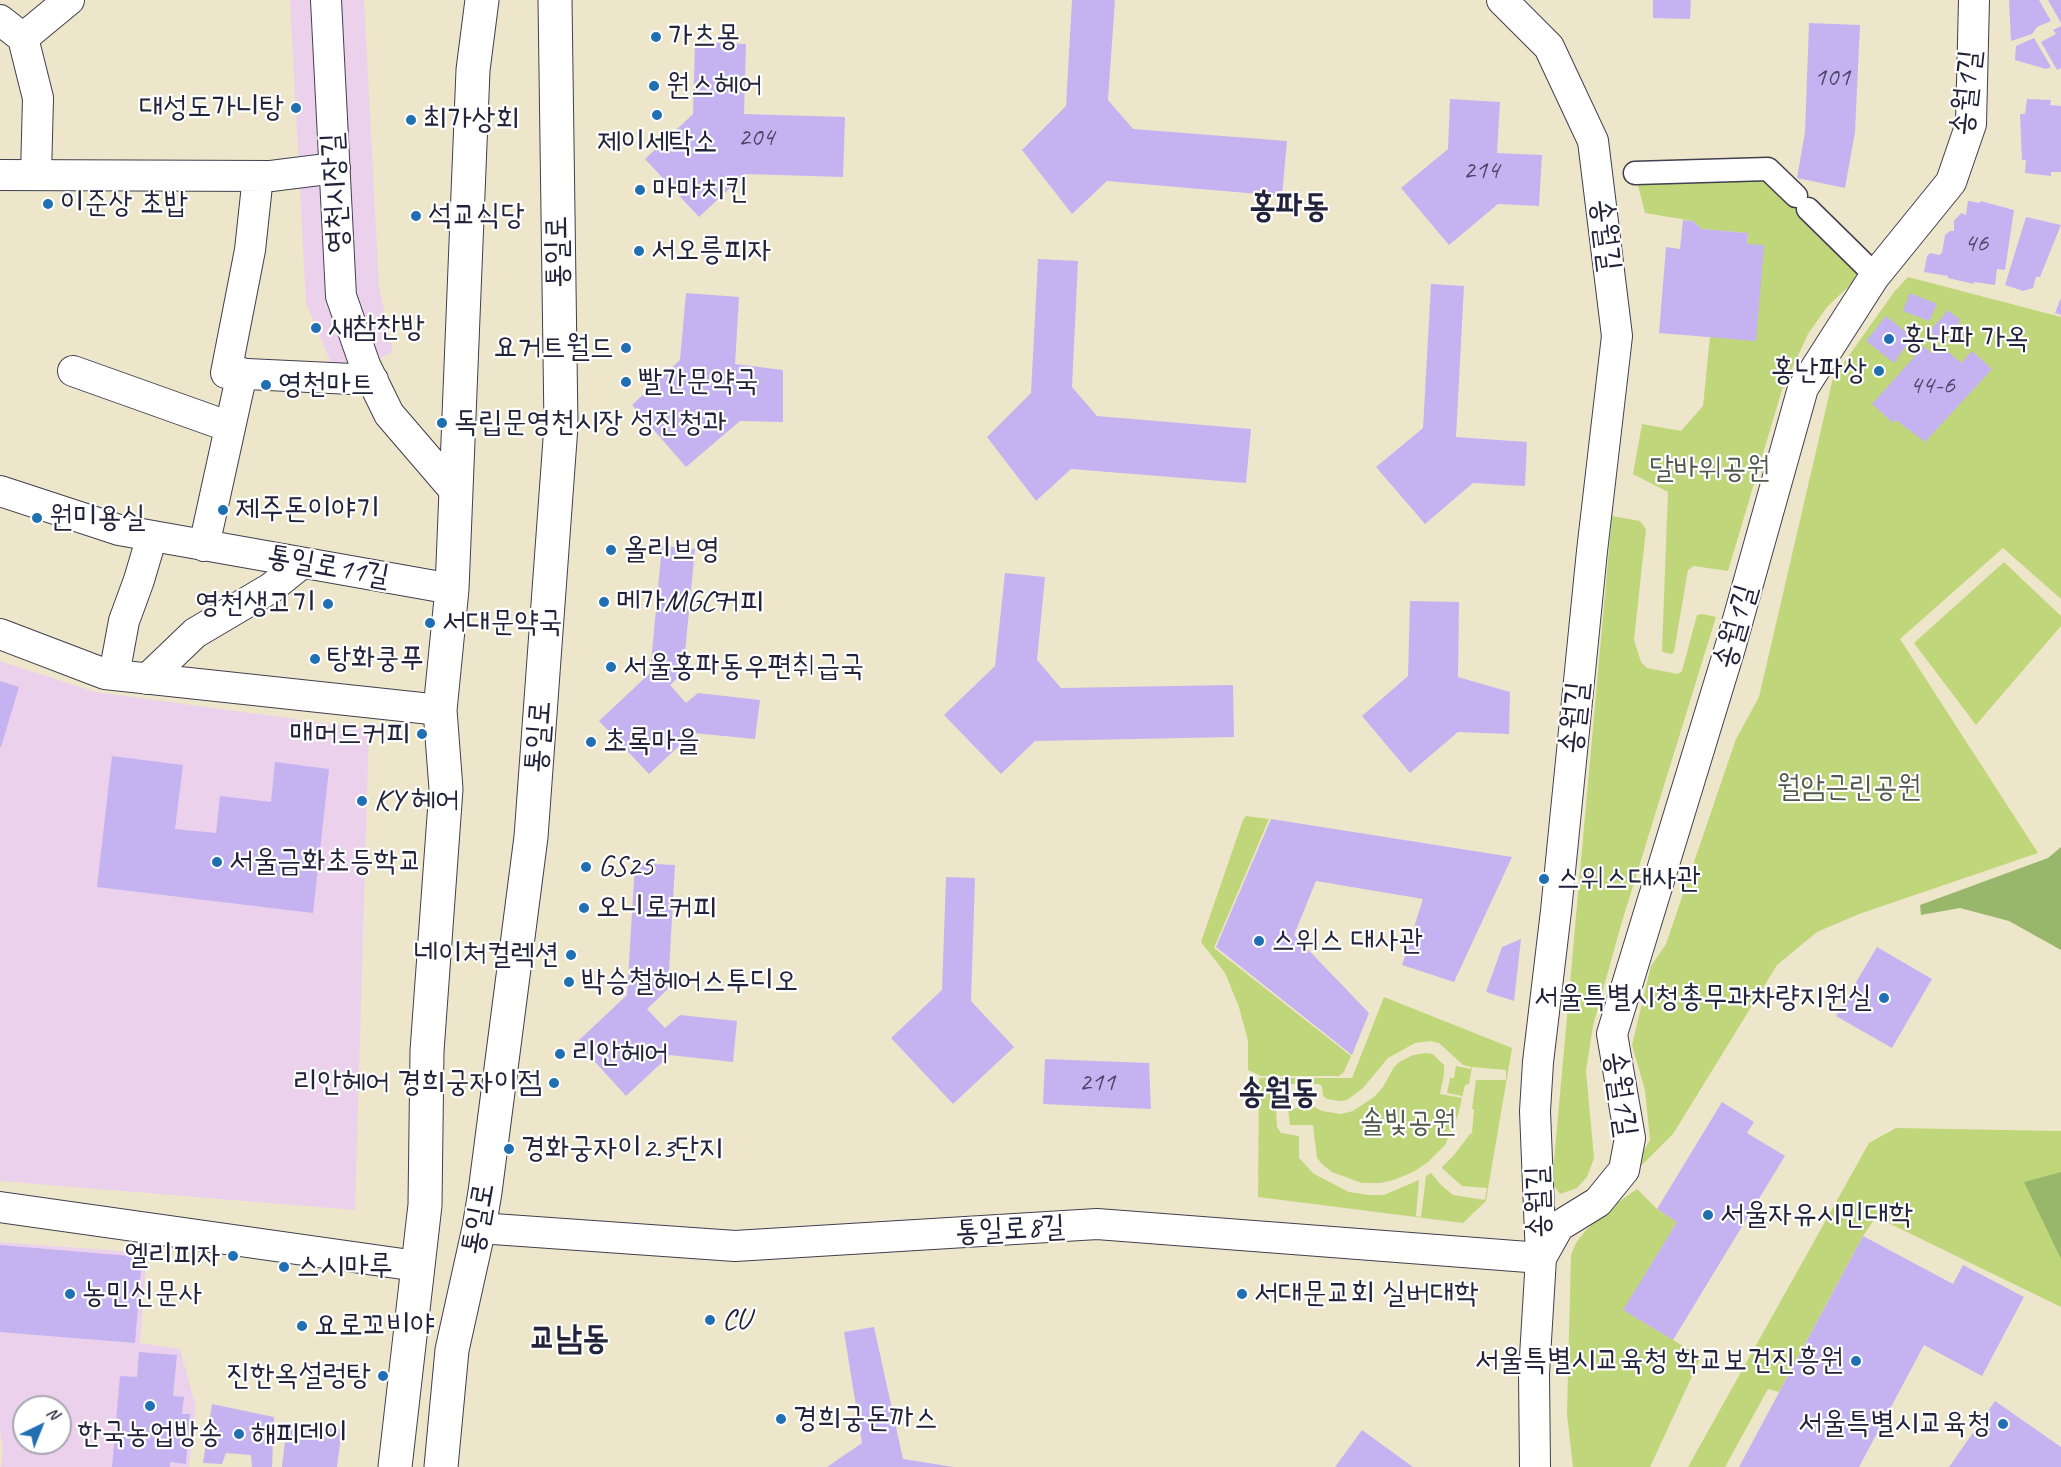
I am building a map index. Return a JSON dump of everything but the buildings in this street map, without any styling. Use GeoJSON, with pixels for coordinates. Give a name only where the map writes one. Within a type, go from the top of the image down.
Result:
{"type":"FeatureCollection","features":[{"type":"Feature","properties":{"kind":"main road","name":"통일로"},"geometry":{"type":"LineString","coordinates":[[396,1467],[425,1204],[427,1051],[446,789],[440,710],[452,589],[473,70],[482,0]]}},
{"type":"Feature","properties":{"kind":"main road","name":"통일로"},"geometry":{"type":"LineString","coordinates":[[441,1467],[452,1350],[479,1228],[531,837],[561,426],[555,0]]}},
{"type":"Feature","properties":{"kind":"street"},"geometry":{"type":"LineString","coordinates":[[23,38],[69,0]]}},
{"type":"Feature","properties":{"kind":"street","name":"영천시장길"},"geometry":{"type":"LineString","coordinates":[[326,0],[341,296],[365,364],[389,414],[456,492]]}},
{"type":"Feature","properties":{"kind":"street","name":"송월길"},"geometry":{"type":"LineString","coordinates":[[1502,0],[1549,47],[1593,141],[1617,336],[1538,1062],[1535,1111],[1541,1258],[1534,1373],[1535,1467]]}},
{"type":"Feature","properties":{"kind":"street","name":"송월1길"},"geometry":{"type":"LineString","coordinates":[[1541,1258],[1559,1226],[1598,1202],[1624,1170],[1630,1138],[1612,1034],[1730,648],[1803,388],[1874,277],[1951,182],[1971,124],[1974,0]]}},
{"type":"Feature","properties":{"kind":"street"},"geometry":{"type":"LineString","coordinates":[[0,20],[23,38],[38,98],[36,175]]}},
{"type":"Feature","properties":{"kind":"street"},"geometry":{"type":"LineString","coordinates":[[0,175],[258,176],[335,168]]}},
{"type":"Feature","properties":{"kind":"street"},"geometry":{"type":"LineString","coordinates":[[1635,172],[1768,169],[1868,268]]}},
{"type":"Feature","properties":{"kind":"street"},"geometry":{"type":"LineString","coordinates":[[258,176],[250,249],[226,373],[373,381]]}},
{"type":"Feature","properties":{"kind":"street"},"geometry":{"type":"LineString","coordinates":[[73,371],[230,427]]}},
{"type":"Feature","properties":{"kind":"street"},"geometry":{"type":"LineString","coordinates":[[204,546],[242,373]]}},
{"type":"Feature","properties":{"kind":"street","name":"통일로11길"},"geometry":{"type":"LineString","coordinates":[[0,491],[119,530],[452,589]]}},
{"type":"Feature","properties":{"kind":"street"},"geometry":{"type":"LineString","coordinates":[[114,675],[124,621],[152,536]]}},
{"type":"Feature","properties":{"kind":"street"},"geometry":{"type":"LineString","coordinates":[[147,680],[195,633],[271,588],[302,563]]}},
{"type":"Feature","properties":{"kind":"street"},"geometry":{"type":"LineString","coordinates":[[0,634],[105,674],[440,710]]}},
{"type":"Feature","properties":{"kind":"street","name":"통일로"},"geometry":{"type":"LineString","coordinates":[[0,1207],[417,1266]]}},
{"type":"Feature","properties":{"kind":"street","name":"통일로8길"},"geometry":{"type":"LineString","coordinates":[[479,1228],[735,1246],[1097,1224],[1541,1258]]}},
{"type":"Feature","properties":{"kind":"shaded area"},"geometry":{"type":"Polygon","coordinates":[[[290,0],[364,0],[379,287],[393,352],[365,365],[334,370],[306,303],[290,0]]]}},
{"type":"Feature","properties":{"kind":"shaded area","name":"서울금화초등학교"},"geometry":{"type":"Polygon","coordinates":[[[0,661],[95,692],[369,729],[355,1210],[0,1181],[0,661]]]}},
{"type":"Feature","properties":{"kind":"shaded area"},"geometry":{"type":"Polygon","coordinates":[[[0,1242],[147,1253],[140,1343],[180,1349],[196,1407],[189,1467],[1,1467],[3,1451],[0,1429],[0,1242]]]}},
{"type":"Feature","properties":{"kind":"green space","name":"달바위공원"},"geometry":{"type":"Polygon","coordinates":[[[1768,169],[1789,204],[1868,268],[1827,307],[1808,334],[1782,390],[1728,571],[1694,566],[1688,570],[1674,652],[1671,654],[1662,650],[1668,492],[1633,474],[1642,424],[1681,431],[1703,406],[1710,337],[1747,244],[1748,233],[1702,229],[1693,221],[1645,213],[1635,173],[1768,169]]]}},
{"type":"Feature","properties":{"kind":"green space","name":"월암근린공원"},"geometry":{"type":"Polygon","coordinates":[[[1908,277],[2061,317],[2061,599],[2003,548],[1900,639],[2038,853],[1859,914],[1817,932],[1777,965],[1673,1134],[1626,1181],[1650,1140],[1645,1090],[1632,1045],[1651,966],[1666,944],[1736,739],[1759,697],[1833,378],[1894,292],[1908,277]]]}},
{"type":"Feature","properties":{"kind":"green space","name":"달바위공원"},"geometry":{"type":"Polygon","coordinates":[[[1612,516],[1640,521],[1646,529],[1634,640],[1641,662],[1647,668],[1678,674],[1682,671],[1697,615],[1716,617],[1621,925],[1593,1026],[1586,1071],[1594,1158],[1587,1177],[1577,1188],[1560,1194],[1552,1183],[1612,516]]]}},
{"type":"Feature","properties":{"kind":"green space"},"geometry":{"type":"Polygon","coordinates":[[[2004,562],[2061,616],[2061,626],[1976,725],[1914,643],[2004,562]]]}},
{"type":"Feature","properties":{"kind":"green space"},"geometry":{"type":"Polygon","coordinates":[[[1246,816],[1269,819],[1214,948],[1351,1056],[1344,1072],[1339,1076],[1261,1076],[1248,1070],[1248,1041],[1239,1007],[1225,973],[1201,942],[1246,816]]]}},
{"type":"Feature","properties":{"kind":"green space"},"geometry":{"type":"Polygon","coordinates":[[[2061,847],[2061,950],[2009,921],[1960,908],[1921,915],[1920,905],[2048,858],[2061,847]]]}},
{"type":"Feature","properties":{"kind":"green space","name":"솔빛공원"},"geometry":{"type":"Polygon","coordinates":[[[1384,997],[1512,1048],[1486,1201],[1463,1223],[1258,1197],[1259,1078],[1352,1078],[1384,997]],[[1430,1041],[1415,1043],[1388,1058],[1363,1088],[1347,1100],[1327,1099],[1323,1096],[1322,1086],[1319,1084],[1284,1084],[1284,1092],[1295,1092],[1275,1093],[1277,1127],[1281,1133],[1299,1136],[1299,1158],[1314,1174],[1349,1192],[1369,1195],[1384,1195],[1419,1180],[1416,1216],[1421,1217],[1426,1176],[1431,1173],[1453,1195],[1485,1200],[1487,1188],[1462,1186],[1442,1167],[1472,1133],[1474,1109],[1472,1109],[1476,1080],[1506,1080],[1506,1070],[1472,1067],[1469,1084],[1465,1085],[1462,1098],[1462,1096],[1447,1093],[1450,1078],[1454,1078],[1456,1066],[1471,1069],[1471,1067],[1463,1065],[1439,1043],[1430,1041]]]}},
{"type":"Feature","properties":{"kind":"green space"},"geometry":{"type":"Polygon","coordinates":[[[1426,1053],[1433,1054],[1444,1065],[1440,1094],[1462,1098],[1458,1115],[1445,1145],[1415,1171],[1380,1183],[1362,1183],[1332,1172],[1323,1165],[1317,1158],[1313,1125],[1290,1125],[1288,1109],[1297,1108],[1295,1092],[1309,1095],[1309,1104],[1322,1111],[1341,1114],[1353,1111],[1374,1097],[1383,1087],[1394,1067],[1401,1061],[1413,1055],[1426,1053]]]}},
{"type":"Feature","properties":{"kind":"green space"},"geometry":{"type":"Polygon","coordinates":[[[1896,1128],[2061,1131],[2061,1307],[1876,1217],[1863,1236],[1779,1392],[1768,1389],[1725,1467],[1688,1467],[1869,1143],[1896,1128]]]}},
{"type":"Feature","properties":{"kind":"green space"},"geometry":{"type":"Polygon","coordinates":[[[2061,1172],[2061,1259],[2024,1182],[2061,1172]]]}},
{"type":"Feature","properties":{"kind":"green space"},"geometry":{"type":"Polygon","coordinates":[[[1637,1189],[1657,1209],[1677,1222],[1624,1310],[1701,1357],[1650,1467],[1573,1467],[1567,1414],[1571,1255],[1576,1243],[1586,1230],[1606,1211],[1637,1189]]]}},
{"type":"Feature","properties":{"kind":"place","name":"가츠몽"},"geometry":{"type":"Point","coordinates":[656,37]}},
{"type":"Feature","properties":{"kind":"place","name":"원스헤어"},"geometry":{"type":"Point","coordinates":[654,86]}},
{"type":"Feature","properties":{"kind":"place","name":"대성도가니탕"},"geometry":{"type":"Point","coordinates":[296,108]}},
{"type":"Feature","properties":{"kind":"place","name":"제이세탁소"},"geometry":{"type":"Point","coordinates":[657,115]}},
{"type":"Feature","properties":{"kind":"place","name":"최가상회"},"geometry":{"type":"Point","coordinates":[411,120]}},
{"type":"Feature","properties":{"kind":"place","name":"마마치킨"},"geometry":{"type":"Point","coordinates":[640,190]}},
{"type":"Feature","properties":{"kind":"place","name":"이준상 초밥"},"geometry":{"type":"Point","coordinates":[48,204]}},
{"type":"Feature","properties":{"kind":"place","name":"석교식당"},"geometry":{"type":"Point","coordinates":[416,216]}},
{"type":"Feature","properties":{"kind":"place","name":"서오릉피자"},"geometry":{"type":"Point","coordinates":[639,251]}},
{"type":"Feature","properties":{"kind":"place","name":"새참찬방"},"geometry":{"type":"Point","coordinates":[316,328]}},
{"type":"Feature","properties":{"kind":"place","name":"홍난파 가옥"},"geometry":{"type":"Point","coordinates":[1889,339]}},
{"type":"Feature","properties":{"kind":"place","name":"요거트월드"},"geometry":{"type":"Point","coordinates":[626,348]}},
{"type":"Feature","properties":{"kind":"place","name":"홍난파상"},"geometry":{"type":"Point","coordinates":[1879,371]}},
{"type":"Feature","properties":{"kind":"place","name":"빨간문약국"},"geometry":{"type":"Point","coordinates":[626,382]}},
{"type":"Feature","properties":{"kind":"place","name":"영천마트"},"geometry":{"type":"Point","coordinates":[266,385]}},
{"type":"Feature","properties":{"kind":"place","name":"독립문영천시장 성진청과"},"geometry":{"type":"Point","coordinates":[442,423]}},
{"type":"Feature","properties":{"kind":"place","name":"제주돈이야기"},"geometry":{"type":"Point","coordinates":[223,510]}},
{"type":"Feature","properties":{"kind":"place","name":"원미용실"},"geometry":{"type":"Point","coordinates":[37,518]}},
{"type":"Feature","properties":{"kind":"place","name":"올리브영"},"geometry":{"type":"Point","coordinates":[611,550]}},
{"type":"Feature","properties":{"kind":"place","name":"메가MGC커피"},"geometry":{"type":"Point","coordinates":[604,602]}},
{"type":"Feature","properties":{"kind":"place","name":"영천생고기"},"geometry":{"type":"Point","coordinates":[328,604]}},
{"type":"Feature","properties":{"kind":"place","name":"서대문약국"},"geometry":{"type":"Point","coordinates":[430,623]}},
{"type":"Feature","properties":{"kind":"place","name":"탕화쿵푸"},"geometry":{"type":"Point","coordinates":[315,659]}},
{"type":"Feature","properties":{"kind":"place","name":"서울홍파동우편취급국"},"geometry":{"type":"Point","coordinates":[611,667]}},
{"type":"Feature","properties":{"kind":"place","name":"매머드커피"},"geometry":{"type":"Point","coordinates":[422,734]}},
{"type":"Feature","properties":{"kind":"place","name":"초록마을"},"geometry":{"type":"Point","coordinates":[591,742]}},
{"type":"Feature","properties":{"kind":"place","name":"KY 헤어"},"geometry":{"type":"Point","coordinates":[362,801]}},
{"type":"Feature","properties":{"kind":"place","name":"서울금화초등학교"},"geometry":{"type":"Point","coordinates":[217,862]}},
{"type":"Feature","properties":{"kind":"place","name":"GS25"},"geometry":{"type":"Point","coordinates":[586,867]}},
{"type":"Feature","properties":{"kind":"place","name":"스위스대사관"},"geometry":{"type":"Point","coordinates":[1544,879]}},
{"type":"Feature","properties":{"kind":"place","name":"오니로커피"},"geometry":{"type":"Point","coordinates":[584,908]}},
{"type":"Feature","properties":{"kind":"place","name":"스위스 대사관"},"geometry":{"type":"Point","coordinates":[1259,941]}},
{"type":"Feature","properties":{"kind":"place","name":"네이처컬렉션"},"geometry":{"type":"Point","coordinates":[571,955]}},
{"type":"Feature","properties":{"kind":"place","name":"박승철헤어스투디오"},"geometry":{"type":"Point","coordinates":[569,982]}},
{"type":"Feature","properties":{"kind":"place","name":"서울특별시청총무과차량지원실"},"geometry":{"type":"Point","coordinates":[1884,998]}},
{"type":"Feature","properties":{"kind":"place","name":"리안헤어"},"geometry":{"type":"Point","coordinates":[560,1054]}},
{"type":"Feature","properties":{"kind":"place","name":"리안헤어 경희궁자이점"},"geometry":{"type":"Point","coordinates":[554,1083]}},
{"type":"Feature","properties":{"kind":"place","name":"경화궁자이2.3단지"},"geometry":{"type":"Point","coordinates":[509,1149]}},
{"type":"Feature","properties":{"kind":"place","name":"서울자유시민대학"},"geometry":{"type":"Point","coordinates":[1708,1215]}},
{"type":"Feature","properties":{"kind":"place","name":"엘리피자"},"geometry":{"type":"Point","coordinates":[233,1256]}},
{"type":"Feature","properties":{"kind":"place","name":"스시마루"},"geometry":{"type":"Point","coordinates":[284,1267]}},
{"type":"Feature","properties":{"kind":"place","name":"농민신문사"},"geometry":{"type":"Point","coordinates":[70,1294]}},
{"type":"Feature","properties":{"kind":"place","name":"서대문교회 실버대학"},"geometry":{"type":"Point","coordinates":[1242,1294]}},
{"type":"Feature","properties":{"kind":"place","name":"CU"},"geometry":{"type":"Point","coordinates":[710,1320]}},
{"type":"Feature","properties":{"kind":"place","name":"요로꼬비야"},"geometry":{"type":"Point","coordinates":[302,1326]}},
{"type":"Feature","properties":{"kind":"place","name":"서울특별시교육청 학교보건진흥원"},"geometry":{"type":"Point","coordinates":[1856,1361]}},
{"type":"Feature","properties":{"kind":"place","name":"진한옥설렁탕"},"geometry":{"type":"Point","coordinates":[383,1376]}},
{"type":"Feature","properties":{"kind":"place","name":"한국농업방송"},"geometry":{"type":"Point","coordinates":[150,1406]}},
{"type":"Feature","properties":{"kind":"place","name":"경희궁돈까스"},"geometry":{"type":"Point","coordinates":[781,1419]}},
{"type":"Feature","properties":{"kind":"place","name":"서울특별시교육청"},"geometry":{"type":"Point","coordinates":[2003,1424]}},
{"type":"Feature","properties":{"kind":"place","name":"해피데이"},"geometry":{"type":"Point","coordinates":[239,1434]}},
{"type":"Feature","properties":{"kind":"district","name":"홍파동"},"geometry":{"type":"Point","coordinates":[1289,207]}},
{"type":"Feature","properties":{"kind":"district","name":"송월동"},"geometry":{"type":"Point","coordinates":[1278,1093]}},
{"type":"Feature","properties":{"kind":"district","name":"교남동"},"geometry":{"type":"Point","coordinates":[569,1339]}}]}
